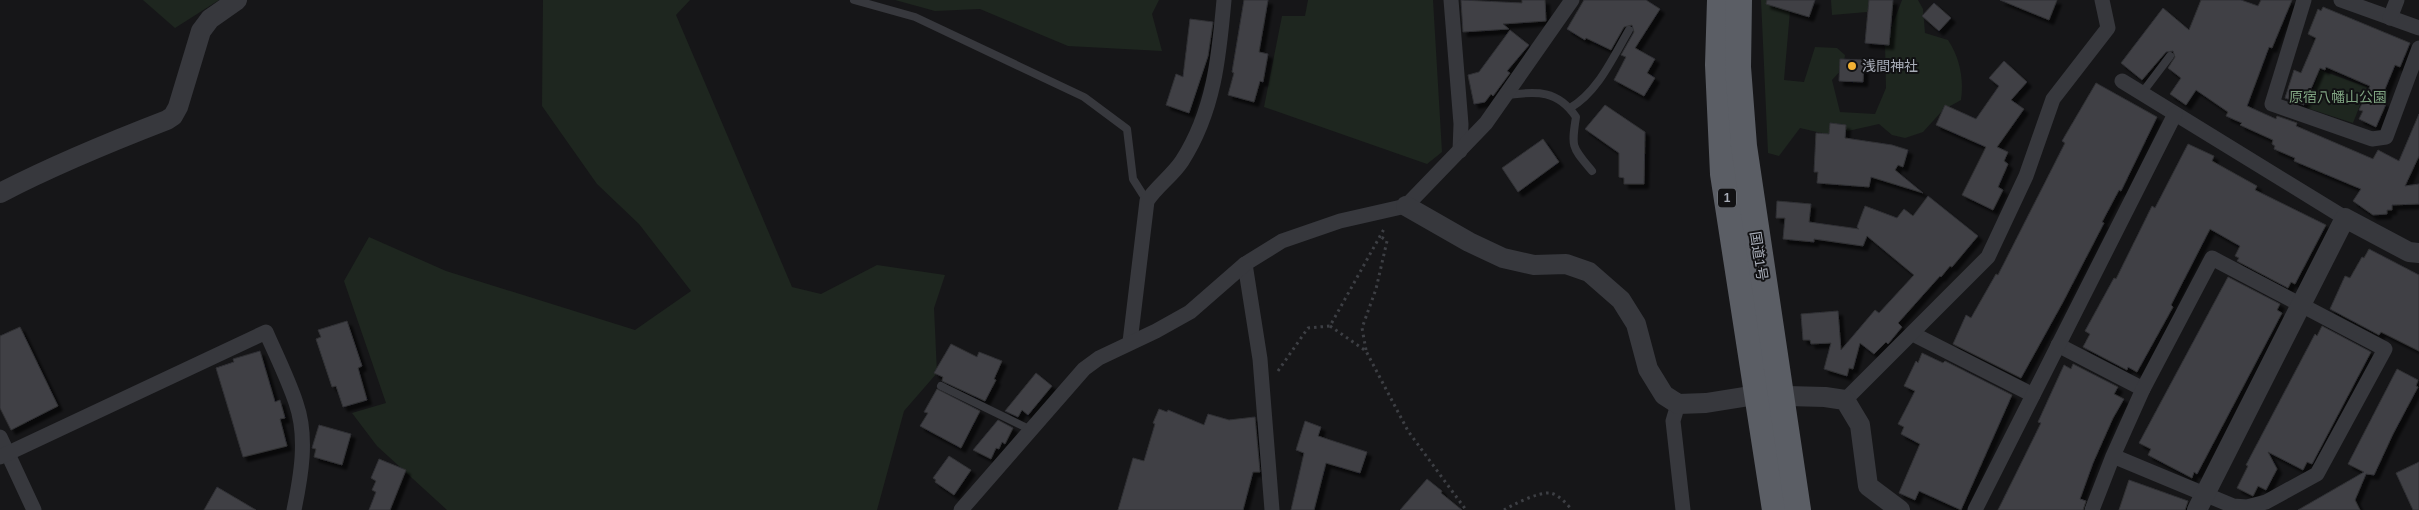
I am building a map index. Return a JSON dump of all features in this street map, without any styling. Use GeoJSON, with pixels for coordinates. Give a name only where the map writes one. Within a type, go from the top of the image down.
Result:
{"type":"FeatureCollection","features":[{"type":"Feature","properties":{"kind":"highway","name":"国道1号"},"geometry":{"type":"LineString","coordinates":[[1720,0],[1718,65],[1723,174],[1769,395],[1798,510]]}},
{"type":"Feature","properties":{"kind":"highway","name":"国道1号"},"geometry":{"type":"LineString","coordinates":[[1738,0],[1738,67],[1769,395],[1775,510]]}},
{"type":"Feature","properties":{"kind":"street"},"geometry":{"type":"LineString","coordinates":[[0,193],[42,171],[173,116],[178,107],[201,31],[210,19],[237,0]]}},
{"type":"Feature","properties":{"kind":"street"},"geometry":{"type":"LineString","coordinates":[[1130,342],[1148,201],[1154,190],[1167,180],[1182,160],[1199,130],[1217,71],[1224,0]]}},
{"type":"Feature","properties":{"kind":"street"},"geometry":{"type":"LineString","coordinates":[[1451,0],[1461,124],[1460,151]]}},
{"type":"Feature","properties":{"kind":"street"},"geometry":{"type":"LineString","coordinates":[[961,510],[1084,369],[1099,358],[1156,331],[1190,312],[1245,264],[1282,241],[1340,221],[1401,207],[1460,151],[1486,122],[1572,0]]}},
{"type":"Feature","properties":{"kind":"street"},"geometry":{"type":"LineString","coordinates":[[1845,400],[1913,334],[1988,256],[2026,176],[2053,99],[2108,28],[2102,0]]}},
{"type":"Feature","properties":{"kind":"street"},"geometry":{"type":"LineString","coordinates":[[2304,0],[2272,104],[2372,139],[2386,137],[2419,48]]}},
{"type":"Feature","properties":{"kind":"street"},"geometry":{"type":"LineString","coordinates":[[2341,0],[2419,28]]}},
{"type":"Feature","properties":{"kind":"street"},"geometry":{"type":"LineString","coordinates":[[2390,18],[2397,0]]}},
{"type":"Feature","properties":{"kind":"street"},"geometry":{"type":"LineString","coordinates":[[2122,81],[2345,218],[2409,252],[2419,253]]}},
{"type":"Feature","properties":{"kind":"street"},"geometry":{"type":"LineString","coordinates":[[1975,510],[2175,114]]}},
{"type":"Feature","properties":{"kind":"street"},"geometry":{"type":"LineString","coordinates":[[1401,207],[1503,258],[1534,265],[1566,264],[1590,272],[1621,300],[1636,324],[1648,369],[1664,395],[1678,404],[1706,403],[1769,395],[1825,397],[1845,400]]}},
{"type":"Feature","properties":{"kind":"street"},"geometry":{"type":"LineString","coordinates":[[2200,502],[2345,218]]}},
{"type":"Feature","properties":{"kind":"street"},"geometry":{"type":"LineString","coordinates":[[2092,510],[2113,456],[2144,389],[2212,258],[2385,349],[2317,474],[2266,502],[2247,507],[2200,502],[2113,456]]}},
{"type":"Feature","properties":{"kind":"street"},"geometry":{"type":"LineString","coordinates":[[1245,264],[1261,374],[1272,510]]}},
{"type":"Feature","properties":{"kind":"street"},"geometry":{"type":"LineString","coordinates":[[4,455],[266,332],[297,404],[303,438],[300,484],[294,510]]}},
{"type":"Feature","properties":{"kind":"street"},"geometry":{"type":"LineString","coordinates":[[1913,334],[2033,395]]}},
{"type":"Feature","properties":{"kind":"street"},"geometry":{"type":"LineString","coordinates":[[2058,345],[2144,389]]}},
{"type":"Feature","properties":{"kind":"street"},"geometry":{"type":"LineString","coordinates":[[1845,400],[1860,425],[1868,486],[1900,510]]}},
{"type":"Feature","properties":{"kind":"street"},"geometry":{"type":"LineString","coordinates":[[1678,404],[1673,421],[1683,510]]}},
{"type":"Feature","properties":{"kind":"street"},"geometry":{"type":"LineString","coordinates":[[0,437],[4,455],[34,510]]}},
{"type":"Feature","properties":{"kind":"lane"},"geometry":{"type":"LineString","coordinates":[[854,0],[916,17],[1084,97],[1127,129],[1133,179],[1148,201]]}},
{"type":"Feature","properties":{"kind":"lane"},"geometry":{"type":"LineString","coordinates":[[1570,108],[1582,101],[1600,79],[1629,30]]}},
{"type":"Feature","properties":{"kind":"lane"},"geometry":{"type":"LineString","coordinates":[[2142,94],[2170,56]]}},
{"type":"Feature","properties":{"kind":"lane"},"geometry":{"type":"LineString","coordinates":[[1505,96],[1525,93],[1548,94],[1566,103],[1576,117],[1572,143],[1574,150],[1592,171]]}},
{"type":"Feature","properties":{"kind":"lane"},"geometry":{"type":"LineString","coordinates":[[941,386],[1031,430]]}},
{"type":"Feature","properties":{"kind":"path"},"geometry":{"type":"LineString","coordinates":[[1330,326],[1380,236],[1401,207]]}},
{"type":"Feature","properties":{"kind":"path"},"geometry":{"type":"LineString","coordinates":[[1380,236],[1387,241],[1376,288],[1362,328],[1366,351],[1408,431],[1466,510]]}},
{"type":"Feature","properties":{"kind":"path"},"geometry":{"type":"LineString","coordinates":[[1261,374],[1279,371],[1308,328],[1330,326],[1366,351]]}},
{"type":"Feature","properties":{"kind":"path"},"geometry":{"type":"LineString","coordinates":[[1504,510],[1516,503],[1549,493],[1556,496],[1572,510]]}},
{"type":"Feature","properties":{"kind":"green space"},"geometry":{"type":"Polygon","coordinates":[[[143,0],[219,0],[175,28],[143,0]]]}},
{"type":"Feature","properties":{"kind":"green space"},"geometry":{"type":"Polygon","coordinates":[[[543,0],[690,0],[676,15],[792,287],[821,294],[877,265],[945,275],[934,308],[937,373],[904,411],[877,510],[447,510],[377,446],[352,413],[386,403],[344,281],[369,237],[446,271],[635,330],[691,291],[639,224],[597,184],[542,106],[543,0]]]}},
{"type":"Feature","properties":{"kind":"green space"},"geometry":{"type":"Polygon","coordinates":[[[895,0],[1159,0],[1152,14],[1162,51],[1068,46],[980,9],[935,11],[895,0]]]}},
{"type":"Feature","properties":{"kind":"green space"},"geometry":{"type":"Polygon","coordinates":[[[1308,0],[1433,0],[1442,152],[1427,164],[1264,107],[1282,16],[1305,16],[1308,0]]]}},
{"type":"Feature","properties":{"kind":"green space"},"geometry":{"type":"Polygon","coordinates":[[[1761,0],[1791,0],[1784,80],[1804,82],[1815,47],[1837,48],[1845,55],[1843,68],[1832,80],[1840,112],[1875,114],[1886,88],[1885,44],[1902,0],[1918,0],[1923,9],[1925,33],[1948,40],[1956,54],[1962,84],[1961,100],[1943,110],[1923,132],[1905,138],[1892,135],[1879,124],[1830,135],[1800,128],[1779,156],[1768,153],[1761,0]]]}},
{"type":"Feature","properties":{"kind":"green space"},"geometry":{"type":"Polygon","coordinates":[[[1831,0],[1872,0],[1867,12],[1832,15],[1831,0]]]}},
{"type":"Feature","properties":{"kind":"green space","name":"原宿八幡山公園"},"geometry":{"type":"Polygon","coordinates":[[[2320,70],[2367,87],[2353,123],[2307,108],[2320,70]]]}},
{"type":"Feature","properties":{"kind":"building"},"geometry":{"type":"Polygon","coordinates":[[[1244,0],[1268,0],[1259,52],[1268,54],[1263,82],[1260,81],[1254,102],[1228,95],[1234,73],[1232,72],[1244,0]]]}},
{"type":"Feature","properties":{"kind":"building"},"geometry":{"type":"Polygon","coordinates":[[[1461,0],[1522,3],[1522,0],[1545,0],[1546,21],[1503,24],[1509,29],[1463,32],[1461,0]]]}},
{"type":"Feature","properties":{"kind":"building"},"geometry":{"type":"Polygon","coordinates":[[[1584,0],[1646,0],[1660,9],[1635,48],[1655,59],[1647,73],[1655,78],[1644,96],[1614,80],[1626,57],[1621,55],[1634,32],[1632,25],[1624,27],[1611,50],[1586,38],[1585,40],[1567,29],[1584,0]]]}},
{"type":"Feature","properties":{"kind":"building"},"geometry":{"type":"Polygon","coordinates":[[[1767,0],[1815,0],[1809,17],[1766,4],[1767,0]]]}},
{"type":"Feature","properties":{"kind":"building"},"geometry":{"type":"Polygon","coordinates":[[[1869,0],[1893,0],[1889,45],[1865,43],[1869,0]]]}},
{"type":"Feature","properties":{"kind":"building"},"geometry":{"type":"Polygon","coordinates":[[[2000,0],[2057,0],[2049,20],[2000,0]]]}},
{"type":"Feature","properties":{"kind":"building"},"geometry":{"type":"Polygon","coordinates":[[[2201,0],[2241,0],[2258,6],[2261,0],[2292,0],[2272,48],[2269,47],[2247,106],[2276,119],[2277,116],[2297,123],[2296,126],[2373,159],[2378,150],[2399,161],[2419,114],[2419,156],[2405,186],[2419,184],[2419,204],[2392,205],[2392,210],[2387,210],[2387,214],[2373,215],[2353,201],[2361,189],[2294,161],[2295,158],[2274,149],[2273,140],[2240,125],[2242,123],[2226,116],[2228,112],[2196,90],[2186,105],[2170,94],[2181,78],[2168,68],[2175,57],[2173,51],[2166,52],[2142,80],[2121,63],[2163,8],[2189,30],[2201,0]]]}},
{"type":"Feature","properties":{"kind":"building"},"geometry":{"type":"Polygon","coordinates":[[[1934,3],[1951,18],[1939,31],[1922,16],[1934,3]]]}},
{"type":"Feature","properties":{"kind":"building"},"geometry":{"type":"Polygon","coordinates":[[[2323,7],[2410,43],[2400,67],[2395,65],[2380,101],[2386,104],[2376,127],[2359,119],[2363,111],[2359,110],[2370,86],[2326,67],[2325,70],[2320,68],[2304,105],[2285,98],[2294,70],[2301,73],[2316,38],[2308,34],[2318,9],[2321,11],[2323,7]]]}},
{"type":"Feature","properties":{"kind":"building"},"geometry":{"type":"Polygon","coordinates":[[[1190,19],[1213,22],[1208,56],[1189,113],[1166,105],[1176,74],[1183,77],[1190,19]]]}},
{"type":"Feature","properties":{"kind":"building"},"geometry":{"type":"Polygon","coordinates":[[[1510,30],[1529,45],[1507,71],[1510,73],[1493,96],[1491,94],[1485,102],[1474,104],[1468,75],[1479,72],[1510,30]]]}},
{"type":"Feature","properties":{"kind":"building","name":"浅間神社"},"geometry":{"type":"Polygon","coordinates":[[[1840,59],[1864,60],[1863,82],[1839,81],[1840,59]]]}},
{"type":"Feature","properties":{"kind":"building"},"geometry":{"type":"Polygon","coordinates":[[[2004,61],[2027,82],[2011,100],[2024,109],[1997,147],[2008,152],[2004,161],[2008,164],[1998,187],[2003,190],[1993,210],[1962,195],[1986,147],[1936,125],[1945,105],[1976,119],[1999,86],[1989,78],[2004,61]]]}},
{"type":"Feature","properties":{"kind":"building"},"geometry":{"type":"Polygon","coordinates":[[[2096,83],[2157,117],[2121,191],[2119,190],[2063,302],[2021,378],[1953,344],[1966,315],[1971,318],[1996,274],[1998,275],[2065,143],[2062,141],[2096,83]]]}},
{"type":"Feature","properties":{"kind":"building"},"geometry":{"type":"Polygon","coordinates":[[[1605,105],[1645,132],[1644,184],[1624,184],[1624,178],[1619,177],[1619,153],[1585,129],[1605,105]]]}},
{"type":"Feature","properties":{"kind":"building"},"geometry":{"type":"Polygon","coordinates":[[[1830,123],[1846,125],[1845,138],[1892,145],[1908,150],[1903,167],[1898,165],[1895,170],[1923,193],[1871,177],[1869,187],[1817,183],[1818,172],[1814,172],[1816,133],[1829,134],[1830,123]]]}},
{"type":"Feature","properties":{"kind":"building"},"geometry":{"type":"Polygon","coordinates":[[[1543,139],[1559,162],[1518,192],[1502,168],[1543,139]]]}},
{"type":"Feature","properties":{"kind":"building"},"geometry":{"type":"Polygon","coordinates":[[[2188,144],[2214,156],[2212,161],[2257,186],[2255,190],[2326,225],[2295,284],[2291,282],[2288,288],[2237,261],[2239,258],[2235,256],[2240,246],[2210,229],[2171,305],[2173,307],[2137,372],[2128,367],[2127,370],[2083,347],[2090,334],[2085,331],[2114,278],[2116,279],[2152,206],[2155,208],[2188,144]]]}},
{"type":"Feature","properties":{"kind":"building"},"geometry":{"type":"Polygon","coordinates":[[[1928,196],[1978,236],[1952,267],[1950,266],[1940,276],[1898,323],[1902,327],[1888,344],[1886,342],[1874,354],[1860,343],[1853,369],[1849,368],[1847,376],[1824,369],[1831,343],[1811,344],[1810,340],[1803,340],[1801,314],[1838,311],[1841,350],[1875,310],[1879,313],[1914,275],[1867,236],[1863,246],[1814,239],[1814,242],[1783,239],[1785,218],[1776,218],[1777,201],[1811,204],[1809,222],[1859,229],[1857,227],[1865,206],[1897,218],[1904,209],[1913,216],[1928,196]]]}},
{"type":"Feature","properties":{"kind":"building"},"geometry":{"type":"Polygon","coordinates":[[[2369,249],[2419,275],[2419,351],[2381,332],[2379,335],[2330,309],[2345,276],[2350,278],[2369,249]]]}},
{"type":"Feature","properties":{"kind":"building"},"geometry":{"type":"Polygon","coordinates":[[[2228,277],[2280,304],[2277,310],[2282,313],[2197,474],[2194,472],[2192,478],[2148,455],[2151,449],[2139,443],[2228,277]]]}},
{"type":"Feature","properties":{"kind":"building"},"geometry":{"type":"Polygon","coordinates":[[[347,321],[362,366],[358,368],[367,400],[343,407],[336,386],[332,387],[316,339],[321,337],[318,330],[347,321]]]}},
{"type":"Feature","properties":{"kind":"building"},"geometry":{"type":"Polygon","coordinates":[[[2322,326],[2371,352],[2312,464],[2307,462],[2303,470],[2268,452],[2277,469],[2266,490],[2258,486],[2253,496],[2237,488],[2248,466],[2246,465],[2315,334],[2317,336],[2322,326]]]}},
{"type":"Feature","properties":{"kind":"building"},"geometry":{"type":"Polygon","coordinates":[[[20,327],[58,406],[11,430],[0,408],[0,336],[20,327]]]}},
{"type":"Feature","properties":{"kind":"building"},"geometry":{"type":"Polygon","coordinates":[[[951,344],[977,357],[979,352],[1002,361],[994,379],[996,380],[985,401],[942,381],[943,377],[934,373],[951,344]]]}},
{"type":"Feature","properties":{"kind":"building"},"geometry":{"type":"Polygon","coordinates":[[[260,351],[275,402],[280,400],[285,418],[280,419],[287,446],[243,457],[216,368],[234,362],[233,359],[260,351]]]}},
{"type":"Feature","properties":{"kind":"building"},"geometry":{"type":"Polygon","coordinates":[[[1922,353],[1943,363],[1945,361],[2012,395],[1961,510],[1919,491],[1915,500],[1899,493],[1920,444],[1901,434],[1904,427],[1898,424],[1915,391],[1904,386],[1922,353]]]}},
{"type":"Feature","properties":{"kind":"building"},"geometry":{"type":"Polygon","coordinates":[[[2073,364],[2118,387],[2114,394],[2124,399],[2113,418],[2093,463],[2080,499],[2086,501],[2083,510],[1998,510],[2041,423],[2038,422],[2064,365],[2071,369],[2073,364]]]}},
{"type":"Feature","properties":{"kind":"building"},"geometry":{"type":"Polygon","coordinates":[[[2397,369],[2418,380],[2416,386],[2418,387],[2374,475],[2366,474],[2355,500],[2360,510],[2298,510],[2364,472],[2348,464],[2397,369]]]}},
{"type":"Feature","properties":{"kind":"building"},"geometry":{"type":"Polygon","coordinates":[[[1036,373],[1052,386],[1028,415],[1022,410],[1018,417],[1005,411],[1036,373]]]}},
{"type":"Feature","properties":{"kind":"building"},"geometry":{"type":"Polygon","coordinates":[[[937,389],[980,411],[961,448],[920,426],[928,413],[924,412],[937,389]]]}},
{"type":"Feature","properties":{"kind":"building"},"geometry":{"type":"Polygon","coordinates":[[[1159,409],[1167,412],[1168,410],[1204,425],[1208,414],[1229,420],[1255,417],[1260,472],[1253,472],[1243,510],[1118,510],[1133,458],[1144,461],[1155,424],[1153,423],[1159,409]]]}},
{"type":"Feature","properties":{"kind":"building"},"geometry":{"type":"Polygon","coordinates":[[[998,420],[1013,428],[1005,444],[1002,442],[999,449],[996,448],[991,459],[973,450],[998,420]]]}},
{"type":"Feature","properties":{"kind":"building"},"geometry":{"type":"Polygon","coordinates":[[[1305,421],[1321,427],[1318,436],[1367,452],[1360,473],[1326,463],[1314,510],[1291,510],[1304,453],[1296,450],[1305,421]]]}},
{"type":"Feature","properties":{"kind":"building"},"geometry":{"type":"Polygon","coordinates":[[[319,425],[351,434],[342,465],[314,457],[316,449],[312,448],[319,425]]]}},
{"type":"Feature","properties":{"kind":"building"},"geometry":{"type":"Polygon","coordinates":[[[949,456],[971,470],[954,495],[935,482],[936,480],[933,478],[949,456]]]}},
{"type":"Feature","properties":{"kind":"building"},"geometry":{"type":"Polygon","coordinates":[[[379,459],[406,470],[390,510],[369,510],[376,492],[372,490],[376,481],[371,478],[379,459]]]}},
{"type":"Feature","properties":{"kind":"building"},"geometry":{"type":"Polygon","coordinates":[[[2419,462],[2419,510],[2413,510],[2396,473],[2419,462]]]}},
{"type":"Feature","properties":{"kind":"building"},"geometry":{"type":"Polygon","coordinates":[[[1427,479],[1442,491],[1441,493],[1462,510],[1400,510],[1427,479]]]}},
{"type":"Feature","properties":{"kind":"building"},"geometry":{"type":"Polygon","coordinates":[[[2129,480],[2188,501],[2185,510],[2119,510],[2129,480]]]}},
{"type":"Feature","properties":{"kind":"building"},"geometry":{"type":"Polygon","coordinates":[[[217,487],[256,510],[204,510],[217,487]]]}},
{"type":"Feature","properties":{"kind":"place","name":"浅間神社"},"geometry":{"type":"Point","coordinates":[1852,66]}}]}
